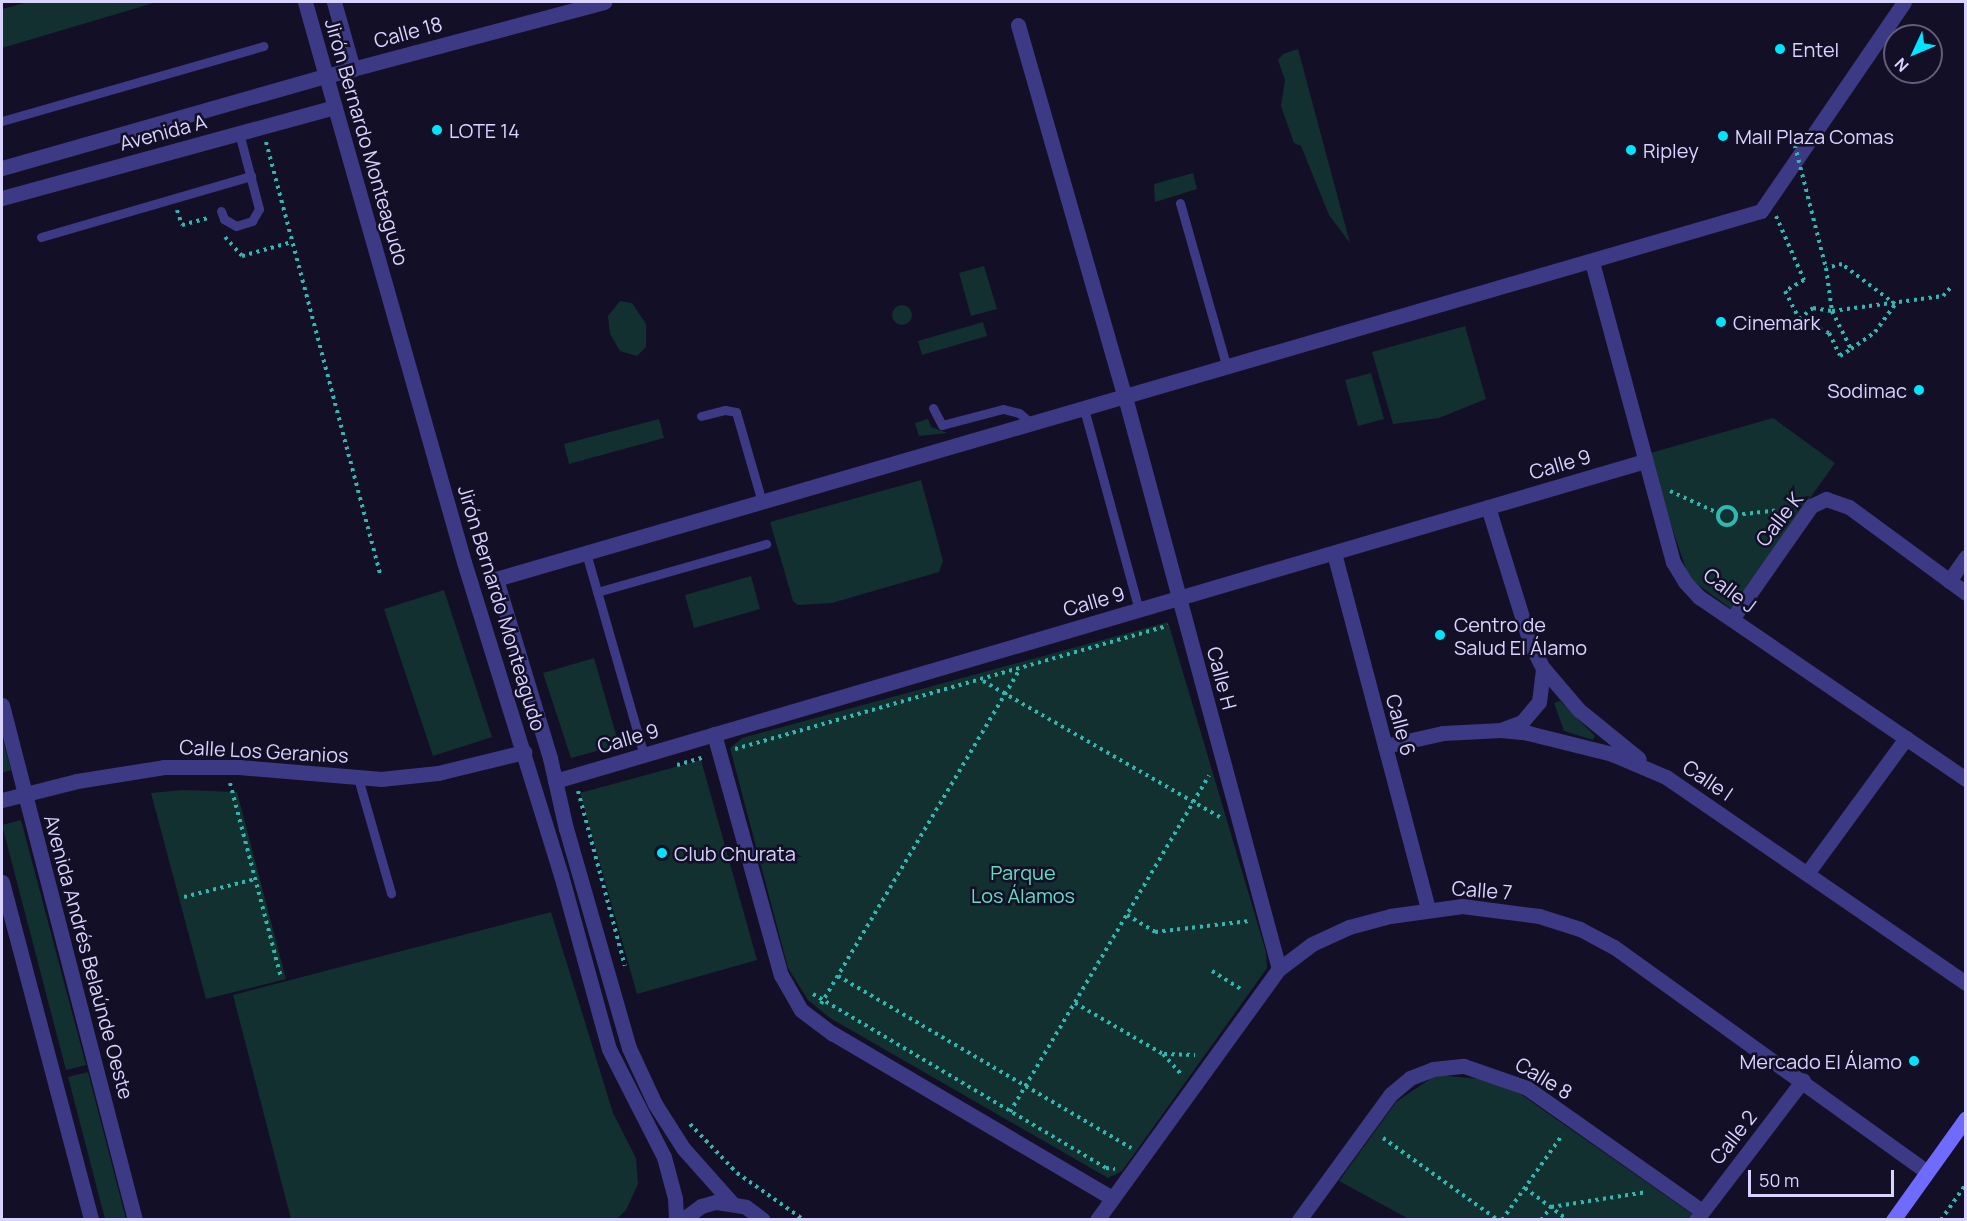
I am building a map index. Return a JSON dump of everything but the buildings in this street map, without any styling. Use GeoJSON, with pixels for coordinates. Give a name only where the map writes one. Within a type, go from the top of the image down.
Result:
{"type":"FeatureCollection","features":[{"type":"Feature","properties":{"kind":"main road"},"geometry":{"type":"LineString","coordinates":[[1893,1220],[1965,1118]]}},
{"type":"Feature","properties":{"kind":"street","name":"Jirón Bernardo Monteagudo"},"geometry":{"type":"LineString","coordinates":[[305,2],[464,562],[524,752],[609,1049],[664,1156],[675,1198],[676,1220]]}},
{"type":"Feature","properties":{"kind":"street","name":"Jirón Bernardo Monteagudo"},"geometry":{"type":"LineString","coordinates":[[334,2],[353,69]]}},
{"type":"Feature","properties":{"kind":"street","name":"Calle 18"},"geometry":{"type":"LineString","coordinates":[[326,76],[604,2]]}},
{"type":"Feature","properties":{"kind":"street"},"geometry":{"type":"LineString","coordinates":[[586,553],[1761,211],[1904,2]]}},
{"type":"Feature","properties":{"kind":"street","name":"Calle H"},"geometry":{"type":"LineString","coordinates":[[1018,26],[1125,397],[1279,969]]}},
{"type":"Feature","properties":{"kind":"street","name":"Avenida A"},"geometry":{"type":"LineString","coordinates":[[2,168],[326,76]]}},
{"type":"Feature","properties":{"kind":"street","name":"Avenida A"},"geometry":{"type":"LineString","coordinates":[[2,198],[335,106]]}},
{"type":"Feature","properties":{"kind":"street","name":"Calle J"},"geometry":{"type":"LineString","coordinates":[[1592,262],[1651,483],[1679,572],[1699,597],[1965,779]]}},
{"type":"Feature","properties":{"kind":"street","name":"Calle 9"},"geometry":{"type":"LineString","coordinates":[[555,781],[1645,461]]}},
{"type":"Feature","properties":{"kind":"street","name":"Calle K"},"geometry":{"type":"LineString","coordinates":[[1732,619],[1811,506],[1826,499],[1849,507],[1965,593]]}},
{"type":"Feature","properties":{"kind":"street"},"geometry":{"type":"LineString","coordinates":[[1488,507],[1530,643],[1543,668],[1602,731],[1666,777]]}},
{"type":"Feature","properties":{"kind":"street","name":"Jirón Bernardo Monteagudo"},"geometry":{"type":"LineString","coordinates":[[586,553],[496,579],[629,1048],[655,1104],[683,1148],[731,1202]]}},
{"type":"Feature","properties":{"kind":"street","name":"Calle 6"},"geometry":{"type":"LineString","coordinates":[[1334,553],[1428,909]]}},
{"type":"Feature","properties":{"kind":"street"},"geometry":{"type":"LineString","coordinates":[[1948,581],[1965,557]]}},
{"type":"Feature","properties":{"kind":"street"},"geometry":{"type":"LineString","coordinates":[[1501,730],[1532,713],[1544,687],[1543,668]]}},
{"type":"Feature","properties":{"kind":"street","name":"Avenida Andrés Belaúnde Oeste"},"geometry":{"type":"LineString","coordinates":[[2,705],[135,1220]]}},
{"type":"Feature","properties":{"kind":"street","name":"Calle I"},"geometry":{"type":"LineString","coordinates":[[1385,746],[1443,733],[1501,730],[1528,733],[1612,754],[1666,777],[1808,872],[1965,983]]}},
{"type":"Feature","properties":{"kind":"street"},"geometry":{"type":"LineString","coordinates":[[714,734],[781,975],[789,993],[812,1020],[1112,1197]]}},
{"type":"Feature","properties":{"kind":"street"},"geometry":{"type":"LineString","coordinates":[[1808,872],[1906,738]]}},
{"type":"Feature","properties":{"kind":"street","name":"Calle Los Geranios"},"geometry":{"type":"LineString","coordinates":[[2,800],[128,770],[226,767],[357,778],[438,773],[524,752]]}},
{"type":"Feature","properties":{"kind":"street"},"geometry":{"type":"LineString","coordinates":[[2,882],[91,1220]]}},
{"type":"Feature","properties":{"kind":"street","name":"Calle 7"},"geometry":{"type":"LineString","coordinates":[[1097,1220],[1279,969],[1312,945],[1349,927],[1428,909],[1501,909],[1580,929],[1614,947],[1803,1080],[1927,1172]]}},
{"type":"Feature","properties":{"kind":"street","name":"Calle 8"},"geometry":{"type":"LineString","coordinates":[[1299,1220],[1391,1094],[1410,1078],[1433,1069],[1464,1066],[1527,1088],[1699,1215]]}},
{"type":"Feature","properties":{"kind":"street","name":"Calle 2"},"geometry":{"type":"LineString","coordinates":[[1699,1215],[1803,1080]]}},
{"type":"Feature","properties":{"kind":"street"},"geometry":{"type":"LineString","coordinates":[[682,1220],[701,1206],[731,1202],[762,1218]]}},
{"type":"Feature","properties":{"kind":"lane"},"geometry":{"type":"LineString","coordinates":[[2,121],[263,46]]}},
{"type":"Feature","properties":{"kind":"lane"},"geometry":{"type":"LineString","coordinates":[[220,211],[224,219],[236,226],[252,221],[259,209],[239,133]]}},
{"type":"Feature","properties":{"kind":"lane"},"geometry":{"type":"LineString","coordinates":[[41,237],[251,176]]}},
{"type":"Feature","properties":{"kind":"lane"},"geometry":{"type":"LineString","coordinates":[[1180,203],[1227,368]]}},
{"type":"Feature","properties":{"kind":"lane"},"geometry":{"type":"LineString","coordinates":[[933,408],[942,425],[1004,409],[1019,413],[1032,424]]}},
{"type":"Feature","properties":{"kind":"lane"},"geometry":{"type":"LineString","coordinates":[[1084,409],[1139,610]]}},
{"type":"Feature","properties":{"kind":"lane"},"geometry":{"type":"LineString","coordinates":[[702,416],[725,410],[736,412],[762,502]]}},
{"type":"Feature","properties":{"kind":"lane"},"geometry":{"type":"LineString","coordinates":[[597,592],[766,544]]}},
{"type":"Feature","properties":{"kind":"lane"},"geometry":{"type":"LineString","coordinates":[[586,553],[644,755]]}},
{"type":"Feature","properties":{"kind":"lane"},"geometry":{"type":"LineString","coordinates":[[357,778],[391,892]]}},
{"type":"Feature","properties":{"kind":"path"},"geometry":{"type":"LineString","coordinates":[[262,126],[380,573]]}},
{"type":"Feature","properties":{"kind":"path"},"geometry":{"type":"LineString","coordinates":[[1793,138],[1826,268],[1832,311],[1851,349]]}},
{"type":"Feature","properties":{"kind":"path"},"geometry":{"type":"LineString","coordinates":[[1769,199],[1803,280],[1785,291],[1799,319],[1829,333],[1840,356],[1875,332],[1895,304]]}},
{"type":"Feature","properties":{"kind":"path"},"geometry":{"type":"LineString","coordinates":[[1826,268],[1842,264],[1895,304]]}},
{"type":"Feature","properties":{"kind":"path"},"geometry":{"type":"LineString","coordinates":[[1799,319],[1813,308],[1832,311],[1943,297],[1953,285]]}},
{"type":"Feature","properties":{"kind":"path"},"geometry":{"type":"LineString","coordinates":[[1651,483],[1718,513]]}},
{"type":"Feature","properties":{"kind":"path"},"geometry":{"type":"LineString","coordinates":[[1718,513],[1719,521],[1727,525],[1735,515],[1811,506]]}},
{"type":"Feature","properties":{"kind":"path"},"geometry":{"type":"LineString","coordinates":[[1718,513],[1728,507],[1735,515]]}},
{"type":"Feature","properties":{"kind":"path"},"geometry":{"type":"LineString","coordinates":[[735,761],[732,750],[982,681],[1168,625]]}},
{"type":"Feature","properties":{"kind":"path"},"geometry":{"type":"LineString","coordinates":[[812,1020],[1020,669]]}},
{"type":"Feature","properties":{"kind":"path"},"geometry":{"type":"LineString","coordinates":[[982,681],[1221,819]]}},
{"type":"Feature","properties":{"kind":"path"},"geometry":{"type":"LineString","coordinates":[[226,767],[281,977]]}},
{"type":"Feature","properties":{"kind":"path"},"geometry":{"type":"LineString","coordinates":[[573,776],[628,976]]}},
{"type":"Feature","properties":{"kind":"path"},"geometry":{"type":"LineString","coordinates":[[1010,1112],[1209,776]]}},
{"type":"Feature","properties":{"kind":"path"},"geometry":{"type":"LineString","coordinates":[[184,897],[255,879]]}},
{"type":"Feature","properties":{"kind":"path"},"geometry":{"type":"LineString","coordinates":[[1127,915],[1155,932],[1250,921]]}},
{"type":"Feature","properties":{"kind":"path"},"geometry":{"type":"LineString","coordinates":[[1212,971],[1243,990]]}},
{"type":"Feature","properties":{"kind":"path"},"geometry":{"type":"LineString","coordinates":[[837,976],[1132,1148]]}},
{"type":"Feature","properties":{"kind":"path"},"geometry":{"type":"LineString","coordinates":[[1236,999],[1249,982]]}},
{"type":"Feature","properties":{"kind":"path"},"geometry":{"type":"LineString","coordinates":[[807,988],[822,1003],[1106,1168],[1119,1168]]}},
{"type":"Feature","properties":{"kind":"path"},"geometry":{"type":"LineString","coordinates":[[1075,1003],[1163,1054],[1183,1076]]}},
{"type":"Feature","properties":{"kind":"path"},"geometry":{"type":"LineString","coordinates":[[1192,1062],[1203,1046]]}},
{"type":"Feature","properties":{"kind":"path"},"geometry":{"type":"LineString","coordinates":[[1163,1054],[1197,1055]]}},
{"type":"Feature","properties":{"kind":"path"},"geometry":{"type":"LineString","coordinates":[[1176,1085],[1187,1069]]}},
{"type":"Feature","properties":{"kind":"path"},"geometry":{"type":"LineString","coordinates":[[687,1121],[737,1173],[804,1220]]}},
{"type":"Feature","properties":{"kind":"path"},"geometry":{"type":"LineString","coordinates":[[1383,1138],[1500,1220],[1563,1134]]}},
{"type":"Feature","properties":{"kind":"path"},"geometry":{"type":"LineString","coordinates":[[1125,1158],[1138,1139]]}},
{"type":"Feature","properties":{"kind":"path"},"geometry":{"type":"LineString","coordinates":[[1941,1220],[1965,1184]]}},
{"type":"Feature","properties":{"kind":"path"},"geometry":{"type":"LineString","coordinates":[[1525,1188],[1568,1220]]}},
{"type":"Feature","properties":{"kind":"path"},"geometry":{"type":"LineString","coordinates":[[1541,1220],[1551,1207],[1648,1192]]}},
{"type":"Feature","properties":{"kind":"green space"},"geometry":{"type":"Polygon","coordinates":[[[28,2],[157,2],[2,48],[2,9],[28,2]]]}},
{"type":"Feature","properties":{"kind":"green space"},"geometry":{"type":"Polygon","coordinates":[[[1298,49],[1350,243],[1329,215],[1301,146],[1294,143],[1281,106],[1285,80],[1278,60],[1283,54],[1298,49]]]}},
{"type":"Feature","properties":{"kind":"green space"},"geometry":{"type":"Polygon","coordinates":[[[1193,173],[1197,189],[1155,202],[1154,184],[1193,173]]]}},
{"type":"Feature","properties":{"kind":"green space"},"geometry":{"type":"Polygon","coordinates":[[[984,266],[997,309],[971,316],[959,273],[984,266]]]}},
{"type":"Feature","properties":{"kind":"green space"},"geometry":{"type":"Polygon","coordinates":[[[620,301],[632,303],[646,324],[646,347],[637,356],[620,351],[610,334],[608,316],[620,301]]]}},
{"type":"Feature","properties":{"kind":"green space"},"geometry":{"type":"Polygon","coordinates":[[[902,305],[909,308],[912,315],[909,322],[902,325],[895,322],[892,315],[895,308],[902,305]]]}},
{"type":"Feature","properties":{"kind":"green space"},"geometry":{"type":"Polygon","coordinates":[[[983,322],[987,336],[922,355],[918,341],[983,322]]]}},
{"type":"Feature","properties":{"kind":"green space"},"geometry":{"type":"Polygon","coordinates":[[[1465,326],[1486,399],[1439,418],[1393,424],[1372,352],[1465,326]]]}},
{"type":"Feature","properties":{"kind":"green space"},"geometry":{"type":"Polygon","coordinates":[[[1371,373],[1384,419],[1358,426],[1345,380],[1371,373]]]}},
{"type":"Feature","properties":{"kind":"green space"},"geometry":{"type":"Polygon","coordinates":[[[1773,418],[1835,463],[1731,609],[1689,578],[1647,454],[1773,418]]]}},
{"type":"Feature","properties":{"kind":"green space"},"geometry":{"type":"Polygon","coordinates":[[[659,419],[664,438],[569,464],[564,444],[659,419]]]}},
{"type":"Feature","properties":{"kind":"green space"},"geometry":{"type":"Polygon","coordinates":[[[928,419],[931,427],[948,433],[919,436],[915,423],[928,419]]]}},
{"type":"Feature","properties":{"kind":"green space"},"geometry":{"type":"Polygon","coordinates":[[[921,480],[943,561],[939,572],[832,603],[798,605],[793,601],[770,522],[921,480]]]}},
{"type":"Feature","properties":{"kind":"green space"},"geometry":{"type":"Polygon","coordinates":[[[751,576],[760,609],[694,628],[685,595],[751,576]]]}},
{"type":"Feature","properties":{"kind":"green space"},"geometry":{"type":"Polygon","coordinates":[[[444,590],[492,737],[433,756],[384,609],[444,590]]]}},
{"type":"Feature","properties":{"kind":"green space","name":"Parque Los Álamos"},"geometry":{"type":"Polygon","coordinates":[[[1168,622],[1266,952],[1267,968],[1122,1171],[1108,1178],[830,1018],[808,1000],[788,968],[730,748],[742,738],[1168,622]]]}},
{"type":"Feature","properties":{"kind":"green space"},"geometry":{"type":"Polygon","coordinates":[[[594,658],[619,745],[571,758],[543,673],[594,658]]]}},
{"type":"Feature","properties":{"kind":"green space"},"geometry":{"type":"Polygon","coordinates":[[[1560,701],[1595,736],[1593,740],[1564,731],[1554,703],[1560,701]]]}},
{"type":"Feature","properties":{"kind":"green space"},"geometry":{"type":"Polygon","coordinates":[[[2,736],[11,770],[2,773],[2,736]]]}},
{"type":"Feature","properties":{"kind":"green space","name":"Club Churata"},"geometry":{"type":"Polygon","coordinates":[[[701,760],[757,960],[637,994],[580,793],[701,760]]]}},
{"type":"Feature","properties":{"kind":"green space"},"geometry":{"type":"Polygon","coordinates":[[[183,790],[237,792],[286,979],[206,999],[151,793],[183,790]]]}},
{"type":"Feature","properties":{"kind":"green space"},"geometry":{"type":"Polygon","coordinates":[[[21,820],[86,1065],[66,1070],[2,825],[21,820]]]}},
{"type":"Feature","properties":{"kind":"green space"},"geometry":{"type":"Polygon","coordinates":[[[551,912],[613,1113],[636,1158],[638,1184],[626,1210],[616,1220],[291,1219],[233,995],[551,912]]]}},
{"type":"Feature","properties":{"kind":"green space"},"geometry":{"type":"Polygon","coordinates":[[[88,1072],[126,1219],[105,1219],[68,1077],[88,1072]]]}},
{"type":"Feature","properties":{"kind":"green space"},"geometry":{"type":"Polygon","coordinates":[[[1436,1075],[1493,1080],[1522,1095],[1692,1214],[1688,1220],[1409,1219],[1339,1181],[1396,1102],[1436,1075]]]}},
{"type":"Feature","properties":{"kind":"place","name":"Entel"},"geometry":{"type":"Point","coordinates":[1780,49]}},
{"type":"Feature","properties":{"kind":"place","name":"LOTE 14"},"geometry":{"type":"Point","coordinates":[437,130]}},
{"type":"Feature","properties":{"kind":"place","name":"Mall Plaza Comas"},"geometry":{"type":"Point","coordinates":[1723,136]}},
{"type":"Feature","properties":{"kind":"place","name":"Ripley"},"geometry":{"type":"Point","coordinates":[1631,150]}},
{"type":"Feature","properties":{"kind":"place","name":"Cinemark"},"geometry":{"type":"Point","coordinates":[1721,322]}},
{"type":"Feature","properties":{"kind":"place","name":"Sodimac"},"geometry":{"type":"Point","coordinates":[1919,390]}},
{"type":"Feature","properties":{"kind":"place","name":"Centro de Salud El Álamo"},"geometry":{"type":"Point","coordinates":[1440,635]}},
{"type":"Feature","properties":{"kind":"place","name":"Club Churata"},"geometry":{"type":"Point","coordinates":[662,853]}},
{"type":"Feature","properties":{"kind":"place","name":"Mercado El Álamo"},"geometry":{"type":"Point","coordinates":[1914,1061]}}]}
